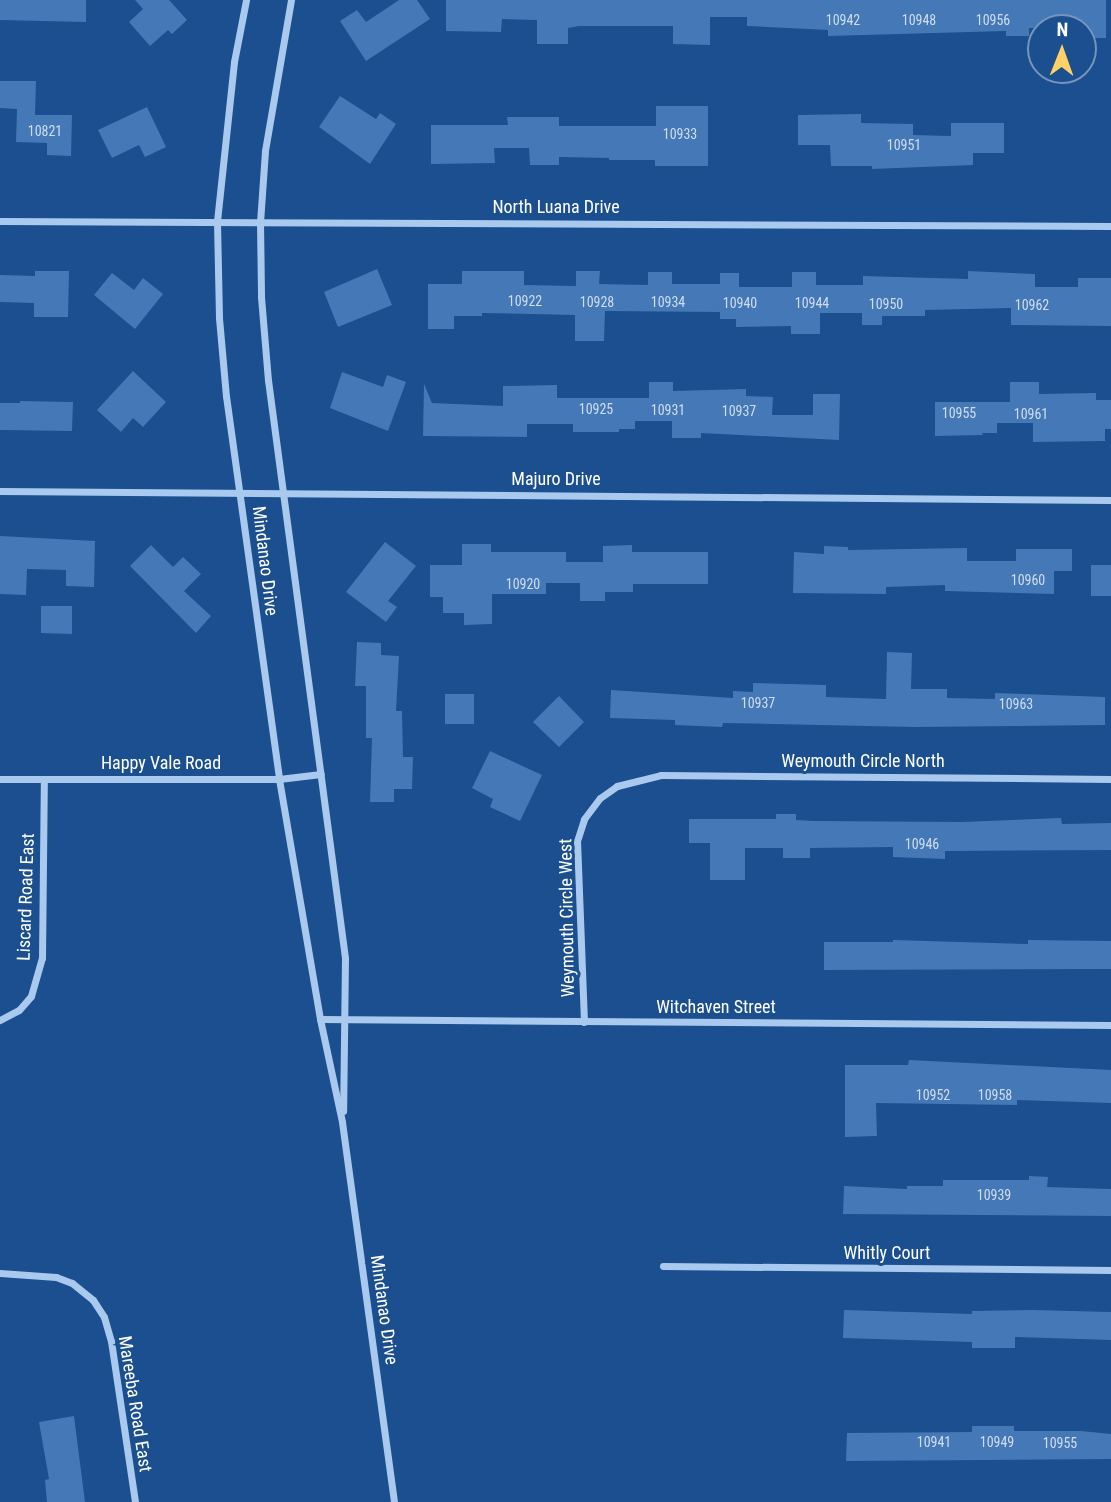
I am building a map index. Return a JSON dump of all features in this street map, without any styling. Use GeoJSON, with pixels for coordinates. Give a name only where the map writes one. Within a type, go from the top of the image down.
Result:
{"type":"FeatureCollection","features":[{"type":"Feature","properties":{"kind":"street","name":"Mindanao Drive"},"geometry":{"type":"LineString","coordinates":[[246,0],[232,76],[217,222],[219,318],[226,396],[279,779],[320,1019],[342,1122],[394,1502]]}},
{"type":"Feature","properties":{"kind":"street","name":"Mindanao Drive"},"geometry":{"type":"LineString","coordinates":[[291,0],[272,99],[260,222],[264,338],[345,958],[347,1020],[342,1122]]}},
{"type":"Feature","properties":{"kind":"street","name":"North Luana Drive"},"geometry":{"type":"LineString","coordinates":[[0,221],[1111,226]]}},
{"type":"Feature","properties":{"kind":"street","name":"Majuro Drive"},"geometry":{"type":"LineString","coordinates":[[0,491],[1111,500]]}},
{"type":"Feature","properties":{"kind":"street","name":"Happy Vale Road"},"geometry":{"type":"LineString","coordinates":[[0,779],[279,779],[321,774]]}},
{"type":"Feature","properties":{"kind":"street","name":"Weymouth Circle North"},"geometry":{"type":"LineString","coordinates":[[617,786],[661,775],[1111,779]]}},
{"type":"Feature","properties":{"kind":"street","name":"Liscard Road East"},"geometry":{"type":"LineString","coordinates":[[0,1020],[19,1010],[31,996],[42,958],[44,779]]}},
{"type":"Feature","properties":{"kind":"street","name":"Weymouth Circle West"},"geometry":{"type":"LineString","coordinates":[[584,1022],[577,841],[584,819],[600,798],[617,786]]}},
{"type":"Feature","properties":{"kind":"street","name":"Witchaven Street"},"geometry":{"type":"LineString","coordinates":[[320,1019],[1111,1025]]}},
{"type":"Feature","properties":{"kind":"street","name":"Whitly Court"},"geometry":{"type":"LineString","coordinates":[[663,1266],[1111,1270]]}},
{"type":"Feature","properties":{"kind":"street","name":"Mareeba Road East"},"geometry":{"type":"LineString","coordinates":[[0,1273],[56,1277],[72,1283],[93,1300],[104,1317],[111,1341],[135,1502]]}},
{"type":"Feature","properties":{"kind":"building"},"geometry":{"type":"Polygon","coordinates":[[[0,0],[86,0],[86,22],[0,20],[0,0]]]}},
{"type":"Feature","properties":{"kind":"building"},"geometry":{"type":"Polygon","coordinates":[[[135,0],[169,0],[187,20],[172,34],[168,30],[150,46],[129,22],[143,9],[135,0]]]}},
{"type":"Feature","properties":{"kind":"building"},"geometry":{"type":"Polygon","coordinates":[[[399,0],[417,0],[430,19],[366,61],[340,21],[357,10],[366,22],[399,0]]]}},
{"type":"Feature","properties":{"kind":"building"},"geometry":{"type":"Polygon","coordinates":[[[446,0],[1106,0],[1106,38],[1097,38],[1097,14],[1027,14],[1027,36],[1006,36],[1006,31],[828,36],[828,30],[747,26],[747,17],[710,17],[710,45],[673,44],[673,26],[579,26],[568,28],[568,44],[537,44],[537,20],[502,19],[501,32],[446,31],[446,0]]]}},
{"type":"Feature","properties":{"kind":"building"},"geometry":{"type":"Polygon","coordinates":[[[0,81],[36,81],[35,115],[72,115],[71,156],[47,155],[47,143],[16,142],[17,109],[0,108],[0,81]]]}},
{"type":"Feature","properties":{"kind":"building"},"geometry":{"type":"Polygon","coordinates":[[[340,96],[376,119],[380,113],[396,124],[370,164],[319,127],[340,96]]]}},
{"type":"Feature","properties":{"kind":"building"},"geometry":{"type":"Polygon","coordinates":[[[656,106],[708,106],[708,166],[655,166],[655,160],[559,157],[559,165],[530,165],[529,148],[494,148],[495,163],[431,164],[431,125],[508,125],[507,117],[559,117],[559,126],[656,126],[656,106]]]}},
{"type":"Feature","properties":{"kind":"building"},"geometry":{"type":"Polygon","coordinates":[[[147,107],[166,147],[145,157],[139,145],[112,158],[98,130],[147,107]]]}},
{"type":"Feature","properties":{"kind":"building"},"geometry":{"type":"Polygon","coordinates":[[[861,114],[861,123],[913,124],[913,135],[951,136],[951,123],[1004,123],[1004,153],[973,153],[973,165],[872,169],[872,166],[831,166],[830,145],[798,145],[798,115],[861,114]]]}},
{"type":"Feature","properties":{"kind":"building"},"geometry":{"type":"Polygon","coordinates":[[[377,269],[392,305],[338,327],[324,292],[377,269]]]}},
{"type":"Feature","properties":{"kind":"building"},"geometry":{"type":"Polygon","coordinates":[[[35,271],[69,271],[68,317],[34,317],[34,303],[0,302],[0,275],[35,276],[35,271]]]}},
{"type":"Feature","properties":{"kind":"building"},"geometry":{"type":"Polygon","coordinates":[[[462,271],[524,271],[524,285],[576,286],[576,271],[600,271],[599,284],[648,285],[648,272],[672,272],[672,284],[720,284],[720,273],[739,273],[739,287],[792,287],[792,272],[816,272],[816,285],[863,285],[863,276],[968,279],[968,271],[1035,274],[1035,287],[1078,287],[1078,278],[1111,278],[1111,326],[1011,325],[1011,308],[925,310],[925,316],[882,316],[882,325],[862,325],[862,313],[820,313],[820,334],[791,334],[791,326],[736,327],[736,319],[720,319],[720,312],[605,311],[604,341],[575,341],[575,315],[482,313],[482,316],[454,316],[454,329],[428,329],[428,284],[462,284],[462,271]]]}},
{"type":"Feature","properties":{"kind":"building"},"geometry":{"type":"Polygon","coordinates":[[[112,273],[134,290],[143,278],[163,294],[135,329],[94,295],[112,273]]]}},
{"type":"Feature","properties":{"kind":"building"},"geometry":{"type":"Polygon","coordinates":[[[133,371],[166,402],[143,427],[133,418],[121,432],[97,410],[133,371]]]}},
{"type":"Feature","properties":{"kind":"building"},"geometry":{"type":"Polygon","coordinates":[[[342,372],[383,387],[387,375],[406,382],[388,431],[330,408],[342,372]]]}},
{"type":"Feature","properties":{"kind":"building"},"geometry":{"type":"Polygon","coordinates":[[[649,382],[673,382],[673,391],[746,389],[746,396],[773,397],[772,415],[813,415],[813,394],[840,394],[839,440],[701,433],[701,438],[672,438],[672,421],[635,421],[635,429],[619,429],[619,432],[573,432],[573,424],[527,424],[527,437],[423,436],[424,384],[432,403],[503,406],[503,386],[557,385],[557,398],[649,398],[649,382]]]}},
{"type":"Feature","properties":{"kind":"building"},"geometry":{"type":"Polygon","coordinates":[[[1010,382],[1039,382],[1039,394],[1096,393],[1096,400],[1111,400],[1111,429],[1105,429],[1105,441],[1033,442],[1033,423],[997,423],[997,433],[982,433],[983,435],[935,436],[935,402],[1010,402],[1010,382]]]}},
{"type":"Feature","properties":{"kind":"building"},"geometry":{"type":"Polygon","coordinates":[[[73,402],[72,431],[0,430],[0,403],[73,402]]]}},
{"type":"Feature","properties":{"kind":"building"},"geometry":{"type":"Polygon","coordinates":[[[0,536],[95,541],[94,587],[66,586],[66,570],[27,569],[26,595],[0,594],[0,536]]]}},
{"type":"Feature","properties":{"kind":"building"},"geometry":{"type":"Polygon","coordinates":[[[385,542],[416,566],[388,601],[397,607],[386,622],[346,592],[385,542]]]}},
{"type":"Feature","properties":{"kind":"building"},"geometry":{"type":"Polygon","coordinates":[[[462,544],[491,544],[491,552],[566,552],[566,562],[603,562],[603,546],[632,545],[632,552],[708,552],[708,584],[633,584],[633,592],[605,592],[605,601],[580,601],[580,583],[546,583],[546,594],[492,594],[492,624],[464,625],[464,613],[443,613],[443,597],[430,597],[430,565],[462,565],[462,544]]]}},
{"type":"Feature","properties":{"kind":"building"},"geometry":{"type":"Polygon","coordinates":[[[151,545],[173,567],[183,557],[201,574],[184,591],[211,616],[196,633],[130,566],[151,545]]]}},
{"type":"Feature","properties":{"kind":"building"},"geometry":{"type":"Polygon","coordinates":[[[824,546],[848,547],[848,550],[967,548],[967,561],[1016,561],[1016,549],[1072,549],[1072,571],[1054,571],[1054,594],[945,591],[945,585],[886,587],[886,594],[793,593],[794,552],[824,554],[824,546]]]}},
{"type":"Feature","properties":{"kind":"building"},"geometry":{"type":"Polygon","coordinates":[[[1091,565],[1111,565],[1111,596],[1091,596],[1091,565]]]}},
{"type":"Feature","properties":{"kind":"building"},"geometry":{"type":"Polygon","coordinates":[[[41,606],[72,606],[72,634],[41,633],[41,606]]]}},
{"type":"Feature","properties":{"kind":"building"},"geometry":{"type":"Polygon","coordinates":[[[357,642],[381,643],[381,655],[399,656],[396,711],[402,711],[403,757],[413,757],[412,789],[394,789],[394,802],[370,802],[372,738],[366,738],[366,686],[355,686],[357,642]]]}},
{"type":"Feature","properties":{"kind":"building"},"geometry":{"type":"Polygon","coordinates":[[[887,652],[912,653],[911,689],[947,689],[947,698],[995,699],[995,693],[1105,697],[1105,725],[914,727],[723,723],[722,727],[675,725],[675,720],[610,718],[611,690],[733,698],[733,691],[753,692],[753,683],[826,685],[826,697],[886,699],[887,652]]]}},
{"type":"Feature","properties":{"kind":"building"},"geometry":{"type":"Polygon","coordinates":[[[445,694],[474,694],[474,724],[445,724],[445,694]]]}},
{"type":"Feature","properties":{"kind":"building"},"geometry":{"type":"Polygon","coordinates":[[[559,696],[584,722],[559,747],[533,722],[559,696]]]}},
{"type":"Feature","properties":{"kind":"building"},"geometry":{"type":"Polygon","coordinates":[[[490,751],[542,775],[520,821],[490,807],[493,799],[472,788],[490,751]]]}},
{"type":"Feature","properties":{"kind":"building"},"geometry":{"type":"Polygon","coordinates":[[[776,814],[796,814],[796,820],[814,821],[962,822],[1061,818],[1062,824],[1111,823],[1111,850],[945,851],[945,859],[893,857],[893,847],[810,848],[810,858],[783,858],[783,848],[745,848],[745,880],[710,880],[710,843],[689,843],[689,819],[776,819],[776,814]]]}},
{"type":"Feature","properties":{"kind":"building"},"geometry":{"type":"Polygon","coordinates":[[[893,940],[1028,944],[1028,940],[1111,941],[1111,969],[824,970],[824,942],[893,940]]]}},
{"type":"Feature","properties":{"kind":"building"},"geometry":{"type":"Polygon","coordinates":[[[909,1060],[1111,1070],[1111,1103],[1017,1100],[1017,1105],[876,1103],[877,1136],[845,1137],[845,1065],[908,1065],[909,1060]]]}},
{"type":"Feature","properties":{"kind":"building"},"geometry":{"type":"Polygon","coordinates":[[[1029,1176],[1048,1177],[1047,1187],[1111,1189],[1111,1216],[843,1214],[844,1186],[907,1189],[907,1186],[943,1186],[943,1180],[1029,1180],[1029,1176]]]}},
{"type":"Feature","properties":{"kind":"building"},"geometry":{"type":"Polygon","coordinates":[[[844,1310],[972,1314],[972,1311],[1033,1310],[1111,1312],[1111,1340],[1015,1337],[1015,1348],[972,1348],[972,1342],[843,1338],[844,1310]]]}},
{"type":"Feature","properties":{"kind":"building"},"geometry":{"type":"Polygon","coordinates":[[[74,1416],[85,1502],[47,1502],[45,1480],[49,1479],[39,1422],[74,1416]]]}},
{"type":"Feature","properties":{"kind":"building"},"geometry":{"type":"Polygon","coordinates":[[[972,1426],[1014,1426],[1014,1431],[1111,1434],[1111,1459],[846,1461],[847,1433],[972,1432],[972,1426]]]}}]}
